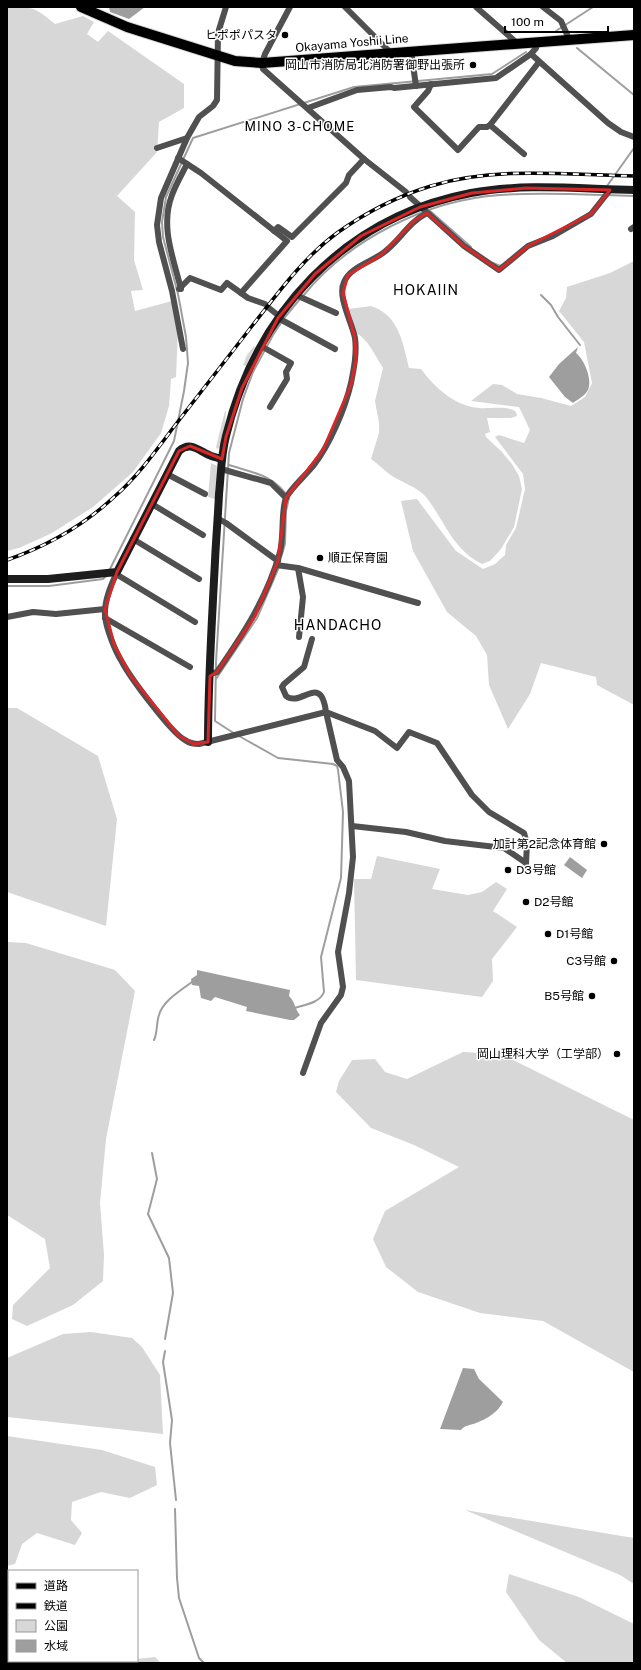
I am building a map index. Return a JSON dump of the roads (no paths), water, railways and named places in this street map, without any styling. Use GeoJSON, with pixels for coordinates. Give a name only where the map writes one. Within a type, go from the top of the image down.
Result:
{"type":"FeatureCollection","features":[{"type":"Feature","properties":{"kind":"main road","name":"Okayama Yoshii Line"},"geometry":{"type":"LineString","coordinates":[[86,8],[127,27],[241,62],[262,63],[634,35]]}},
{"type":"Feature","properties":{"kind":"main road"},"geometry":{"type":"LineString","coordinates":[[208,742],[214,673],[226,469],[222,459],[233,412],[253,361],[264,348],[280,319],[315,274],[361,236],[389,220],[424,211],[458,196],[502,188],[607,192],[634,190]]}},
{"type":"Feature","properties":{"kind":"main road"},"geometry":{"type":"LineString","coordinates":[[7,579],[48,579],[115,572],[179,452],[186,446],[193,446],[209,455],[222,459]]}},
{"type":"Feature","properties":{"kind":"street"},"geometry":{"type":"LineString","coordinates":[[176,290],[163,255],[158,234],[160,206],[163,192],[179,159],[187,138],[199,117],[218,100],[218,33],[226,7]]}},
{"type":"Feature","properties":{"kind":"street"},"geometry":{"type":"LineString","coordinates":[[290,7],[265,54],[262,63],[263,69],[364,159],[408,194],[424,211],[464,246],[499,270],[528,246],[553,236],[590,214],[607,192]]}},
{"type":"Feature","properties":{"kind":"street"},"geometry":{"type":"LineString","coordinates":[[345,7],[391,53]]}},
{"type":"Feature","properties":{"kind":"street"},"geometry":{"type":"LineString","coordinates":[[476,7],[517,43]]}},
{"type":"Feature","properties":{"kind":"street"},"geometry":{"type":"LineString","coordinates":[[543,7],[563,26],[568,39]]}},
{"type":"Feature","properties":{"kind":"street"},"geometry":{"type":"LineString","coordinates":[[307,107],[357,90],[496,78],[531,54],[536,48],[538,42]]}},
{"type":"Feature","properties":{"kind":"street"},"geometry":{"type":"LineString","coordinates":[[411,51],[416,85]]}},
{"type":"Feature","properties":{"kind":"street"},"geometry":{"type":"LineString","coordinates":[[531,54],[608,123],[621,132],[634,137]]}},
{"type":"Feature","properties":{"kind":"street"},"geometry":{"type":"LineString","coordinates":[[431,84],[428,91],[414,107],[458,150],[478,127],[487,127],[490,125],[539,62]]}},
{"type":"Feature","properties":{"kind":"street"},"geometry":{"type":"LineString","coordinates":[[490,125],[524,154]]}},
{"type":"Feature","properties":{"kind":"street"},"geometry":{"type":"LineString","coordinates":[[157,148],[187,138]]}},
{"type":"Feature","properties":{"kind":"street"},"geometry":{"type":"LineString","coordinates":[[179,159],[287,242],[241,294]]}},
{"type":"Feature","properties":{"kind":"street"},"geometry":{"type":"LineString","coordinates":[[274,231],[278,227],[292,237],[346,183],[349,175],[364,159]]}},
{"type":"Feature","properties":{"kind":"street"},"geometry":{"type":"LineString","coordinates":[[183,349],[171,252],[166,230],[168,208],[172,194],[186,163]]}},
{"type":"Feature","properties":{"kind":"street"},"geometry":{"type":"LineString","coordinates":[[160,206],[168,208]]}},
{"type":"Feature","properties":{"kind":"street"},"geometry":{"type":"LineString","coordinates":[[214,673],[255,616],[278,565],[282,546],[287,497],[314,464],[323,450],[338,420],[351,385],[356,360],[355,338],[345,307],[343,283],[348,275],[353,271],[381,255],[424,211]]}},
{"type":"Feature","properties":{"kind":"street"},"geometry":{"type":"LineString","coordinates":[[163,255],[171,252]]}},
{"type":"Feature","properties":{"kind":"street"},"geometry":{"type":"LineString","coordinates":[[176,290],[190,278],[221,290],[227,283],[241,294],[267,306],[280,319],[335,349]]}},
{"type":"Feature","properties":{"kind":"street"},"geometry":{"type":"LineString","coordinates":[[299,296],[336,313]]}},
{"type":"Feature","properties":{"kind":"street"},"geometry":{"type":"LineString","coordinates":[[264,348],[291,363],[286,372],[286,379],[270,407]]}},
{"type":"Feature","properties":{"kind":"street"},"geometry":{"type":"LineString","coordinates":[[226,469],[271,483],[287,497]]}},
{"type":"Feature","properties":{"kind":"street"},"geometry":{"type":"LineString","coordinates":[[167,474],[205,494]]}},
{"type":"Feature","properties":{"kind":"street"},"geometry":{"type":"LineString","coordinates":[[152,504],[203,535]]}},
{"type":"Feature","properties":{"kind":"street"},"geometry":{"type":"LineString","coordinates":[[222,521],[278,565],[298,568],[418,603]]}},
{"type":"Feature","properties":{"kind":"street"},"geometry":{"type":"LineString","coordinates":[[133,540],[199,579]]}},
{"type":"Feature","properties":{"kind":"street"},"geometry":{"type":"LineString","coordinates":[[298,568],[303,597],[299,637]]}},
{"type":"Feature","properties":{"kind":"street"},"geometry":{"type":"LineString","coordinates":[[195,622],[115,572],[107,599],[105,618],[121,660],[130,675],[172,728],[185,740],[194,744],[208,742],[326,712],[375,731],[397,748],[409,732],[437,743],[472,795],[493,815],[524,833],[527,843],[526,863],[504,848],[445,840],[406,832],[352,826]]}},
{"type":"Feature","properties":{"kind":"street"},"geometry":{"type":"LineString","coordinates":[[7,618],[33,612],[56,614],[105,609]]}},
{"type":"Feature","properties":{"kind":"street"},"geometry":{"type":"LineString","coordinates":[[105,618],[190,667]]}},
{"type":"Feature","properties":{"kind":"street"},"geometry":{"type":"LineString","coordinates":[[303,1073],[321,1023],[341,995],[343,987],[338,952],[349,893],[353,857],[349,781],[343,767],[337,760],[324,700],[321,694],[316,693],[290,699],[286,696],[282,686],[304,667],[312,639]]}},
{"type":"Feature","properties":{"kind":"water"},"geometry":{"type":"Polygon","coordinates":[[[109,7],[145,7],[129,19],[110,12],[109,7]]]}},
{"type":"Feature","properties":{"kind":"water"},"geometry":{"type":"Polygon","coordinates":[[[578,347],[576,353],[585,365],[589,375],[589,386],[585,394],[573,403],[565,397],[549,377],[559,364],[578,347]]]}},
{"type":"Feature","properties":{"kind":"water"},"geometry":{"type":"Polygon","coordinates":[[[570,857],[587,870],[582,878],[564,865],[570,857]]]}},
{"type":"Feature","properties":{"kind":"water"},"geometry":{"type":"Polygon","coordinates":[[[197,970],[290,990],[289,996],[300,1015],[294,1020],[290,1020],[246,1011],[247,1007],[215,997],[211,1001],[201,998],[199,986],[192,985],[191,979],[197,975],[197,970]]]}},
{"type":"Feature","properties":{"kind":"water"},"geometry":{"type":"Polygon","coordinates":[[[463,1368],[474,1369],[479,1379],[503,1402],[495,1412],[488,1417],[466,1426],[461,1430],[440,1429],[463,1368]]]}},
{"type":"Feature","properties":{"kind":"waterway"},"geometry":{"type":"LineString","coordinates":[[556,31],[593,7]]}},
{"type":"Feature","properties":{"kind":"waterway"},"geometry":{"type":"LineString","coordinates":[[577,48],[634,95]]}},
{"type":"Feature","properties":{"kind":"waterway"},"geometry":{"type":"LineString","coordinates":[[109,571],[174,441],[184,391],[188,363],[186,337],[178,294],[163,237],[162,222],[166,197],[193,138],[354,87],[492,74],[526,52]]}},
{"type":"Feature","properties":{"kind":"waterway"},"geometry":{"type":"LineString","coordinates":[[607,186],[634,148]]}},
{"type":"Feature","properties":{"kind":"waterway"},"geometry":{"type":"LineString","coordinates":[[303,296],[343,257],[366,240],[391,226],[418,214],[445,205],[472,198],[517,194],[634,196]]}},
{"type":"Feature","properties":{"kind":"waterway"},"geometry":{"type":"LineString","coordinates":[[429,210],[471,247]]}},
{"type":"Feature","properties":{"kind":"waterway"},"geometry":{"type":"LineString","coordinates":[[493,263],[500,266],[502,265]]}},
{"type":"Feature","properties":{"kind":"waterway"},"geometry":{"type":"LineString","coordinates":[[541,295],[551,305],[558,317],[580,345]]}},
{"type":"Feature","properties":{"kind":"waterway"},"geometry":{"type":"LineString","coordinates":[[235,734],[215,721],[216,662],[229,453],[243,399],[253,372],[273,335],[285,317],[300,299]]}},
{"type":"Feature","properties":{"kind":"waterway"},"geometry":{"type":"LineString","coordinates":[[229,465],[263,476],[277,484],[289,498],[286,511],[285,544],[280,561]]}},
{"type":"Feature","properties":{"kind":"waterway"},"geometry":{"type":"LineString","coordinates":[[216,679],[257,618],[279,567]]}},
{"type":"Feature","properties":{"kind":"waterway"},"geometry":{"type":"LineString","coordinates":[[7,586],[49,586],[103,579],[107,575]]}},
{"type":"Feature","properties":{"kind":"waterway"},"geometry":{"type":"LineString","coordinates":[[239,736],[278,758],[333,764],[337,766],[338,770],[343,812],[341,878],[321,957],[324,992],[319,999],[307,1005],[294,1008]]}},
{"type":"Feature","properties":{"kind":"waterway"},"geometry":{"type":"LineString","coordinates":[[154,1040],[158,1018],[164,1005],[193,981]]}},
{"type":"Feature","properties":{"kind":"waterway"},"geometry":{"type":"LineString","coordinates":[[152,1153],[157,1179],[148,1214],[169,1258],[173,1293],[165,1339]]}},
{"type":"Feature","properties":{"kind":"waterway"},"geometry":{"type":"LineString","coordinates":[[165,1351],[163,1362],[172,1420],[170,1443],[176,1500]]}},
{"type":"Feature","properties":{"kind":"waterway"},"geometry":{"type":"LineString","coordinates":[[175,1509],[179,1598],[199,1658],[204,1663]]}},
{"type":"Feature","properties":{"kind":"railway"},"geometry":{"type":"LineString","coordinates":[[7,560],[50,542],[77,526],[90,517],[122,489],[138,473],[292,276],[313,253],[337,233],[359,219],[394,200],[419,190],[456,180],[481,176],[532,173],[634,176]]}},
{"type":"Feature","properties":{"kind":"place","name":"ヒポポパスタ"},"geometry":{"type":"Point","coordinates":[285,35]}},
{"type":"Feature","properties":{"kind":"place","name":"岡山市消防局北消防署御野出張所"},"geometry":{"type":"Point","coordinates":[473,65]}},
{"type":"Feature","properties":{"kind":"place","name":"順正保育園"},"geometry":{"type":"Point","coordinates":[320,558]}},
{"type":"Feature","properties":{"kind":"place","name":"加計第2記念体育館"},"geometry":{"type":"Point","coordinates":[604,844]}},
{"type":"Feature","properties":{"kind":"place","name":"D3号館"},"geometry":{"type":"Point","coordinates":[508,870]}},
{"type":"Feature","properties":{"kind":"place","name":"D2号館"},"geometry":{"type":"Point","coordinates":[526,902]}},
{"type":"Feature","properties":{"kind":"place","name":"D1号館"},"geometry":{"type":"Point","coordinates":[548,934]}},
{"type":"Feature","properties":{"kind":"place","name":"C3号館"},"geometry":{"type":"Point","coordinates":[614,961]}},
{"type":"Feature","properties":{"kind":"place","name":"B5号館"},"geometry":{"type":"Point","coordinates":[592,996]}},
{"type":"Feature","properties":{"kind":"place","name":"岡山理科大学（工学部）"},"geometry":{"type":"Point","coordinates":[617,1054]}},
{"type":"Feature","properties":{"kind":"district","name":"MINO 3-CHOME"},"geometry":{"type":"Point","coordinates":[300,126]}},
{"type":"Feature","properties":{"kind":"district","name":"HOKAIIN"},"geometry":{"type":"Point","coordinates":[426,290]}},
{"type":"Feature","properties":{"kind":"district","name":"HANDACHO"},"geometry":{"type":"Point","coordinates":[338,625]}}]}
